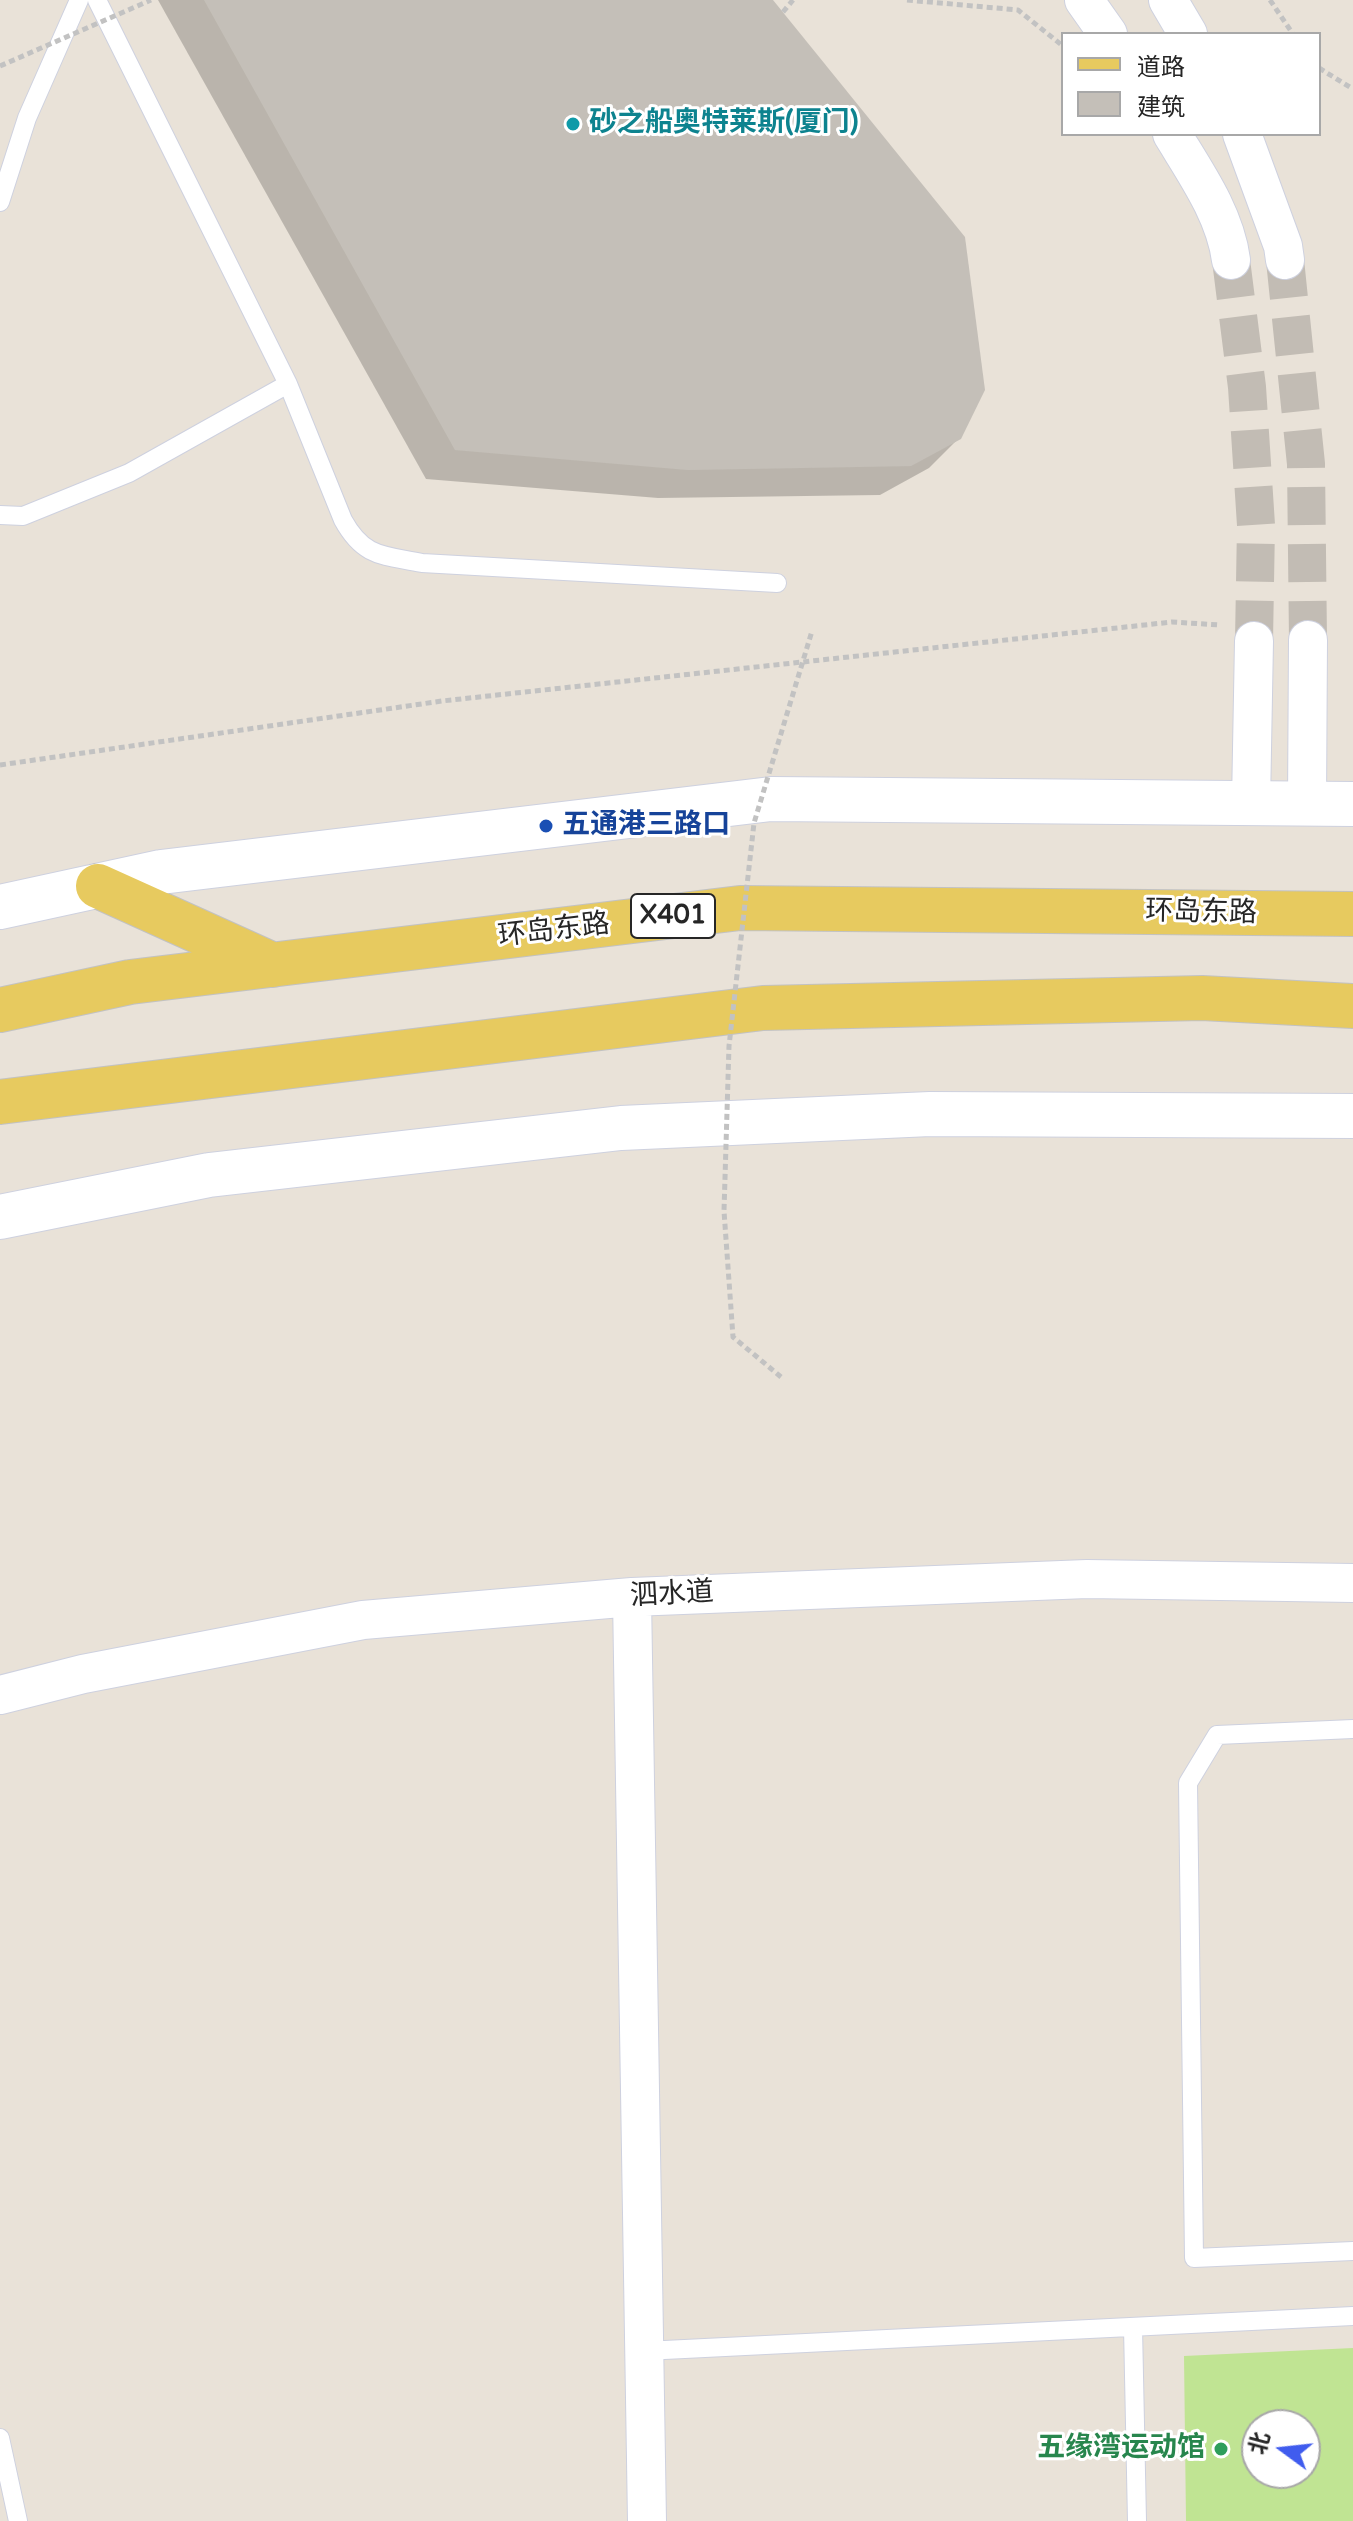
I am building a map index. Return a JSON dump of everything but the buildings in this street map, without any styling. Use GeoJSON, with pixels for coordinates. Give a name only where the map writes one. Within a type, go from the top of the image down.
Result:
{"type":"FeatureCollection","features":[{"type":"Feature","properties":{"kind":"main road"},"geometry":{"type":"LineString","coordinates":[[98,886],[273,965]]}},
{"type":"Feature","properties":{"kind":"main road","name":"环岛东路"},"geometry":{"type":"LineString","coordinates":[[0,1010],[130,982],[740,908],[1353,914]]}},
{"type":"Feature","properties":{"kind":"main road"},"geometry":{"type":"LineString","coordinates":[[0,1102],[763,1008],[1202,998],[1353,1006]]}},
{"type":"Feature","properties":{"kind":"street"},"geometry":{"type":"LineString","coordinates":[[1084,0],[1107,32]]}},
{"type":"Feature","properties":{"kind":"street"},"geometry":{"type":"LineString","coordinates":[[1168,0],[1187,32]]}},
{"type":"Feature","properties":{"kind":"street"},"geometry":{"type":"LineString","coordinates":[[1173,136],[1202,183],[1229,242],[1231,260]]}},
{"type":"Feature","properties":{"kind":"street"},"geometry":{"type":"LineString","coordinates":[[1243,136],[1283,246],[1285,260]]}},
{"type":"Feature","properties":{"kind":"street"},"geometry":{"type":"LineString","coordinates":[[1243,634],[1251,803]]}},
{"type":"Feature","properties":{"kind":"street"},"geometry":{"type":"LineString","coordinates":[[1307,804],[1308,640]]}},
{"type":"Feature","properties":{"kind":"street"},"geometry":{"type":"LineString","coordinates":[[0,907],[161,872],[771,799],[1353,804]]}},
{"type":"Feature","properties":{"kind":"street"},"geometry":{"type":"LineString","coordinates":[[0,1217],[209,1175],[621,1128],[930,1114],[1353,1116]]}},
{"type":"Feature","properties":{"kind":"street","name":"泗水道"},"geometry":{"type":"LineString","coordinates":[[0,1695],[83,1674],[363,1620],[632,1597],[1087,1579],[1353,1583]]}},
{"type":"Feature","properties":{"kind":"street"},"geometry":{"type":"LineString","coordinates":[[632,1597],[647,2521]]}},
{"type":"Feature","properties":{"kind":"lane"},"geometry":{"type":"LineString","coordinates":[[0,202],[27,118],[79,0]]}},
{"type":"Feature","properties":{"kind":"lane"},"geometry":{"type":"LineString","coordinates":[[97,0],[288,384],[354,540],[375,554],[422,563],[777,583]]}},
{"type":"Feature","properties":{"kind":"lane"},"geometry":{"type":"LineString","coordinates":[[0,515],[23,516],[129,473],[288,384]]}},
{"type":"Feature","properties":{"kind":"lane"},"geometry":{"type":"LineString","coordinates":[[1353,1729],[1217,1735],[1188,1783],[1194,2258],[1353,2251]]}},
{"type":"Feature","properties":{"kind":"lane"},"geometry":{"type":"LineString","coordinates":[[644,2351],[1353,2316]]}},
{"type":"Feature","properties":{"kind":"lane"},"geometry":{"type":"LineString","coordinates":[[1133,2327],[1137,2521]]}},
{"type":"Feature","properties":{"kind":"lane"},"geometry":{"type":"LineString","coordinates":[[0,2438],[18,2521]]}},
{"type":"Feature","properties":{"kind":"path"},"geometry":{"type":"LineString","coordinates":[[0,66],[151,0]]}},
{"type":"Feature","properties":{"kind":"path"},"geometry":{"type":"LineString","coordinates":[[783,12],[793,0]]}},
{"type":"Feature","properties":{"kind":"path"},"geometry":{"type":"LineString","coordinates":[[907,0],[1018,10],[1061,44]]}},
{"type":"Feature","properties":{"kind":"path"},"geometry":{"type":"LineString","coordinates":[[1270,0],[1292,32]]}},
{"type":"Feature","properties":{"kind":"path"},"geometry":{"type":"LineString","coordinates":[[1321,69],[1353,89]]}},
{"type":"Feature","properties":{"kind":"path"},"geometry":{"type":"LineString","coordinates":[[0,765],[442,701],[1172,622],[1243,634]]}},
{"type":"Feature","properties":{"kind":"path"},"geometry":{"type":"LineString","coordinates":[[781,1377],[733,1337],[724,1211],[729,1046],[754,823],[812,631]]}},
{"type":"Feature","properties":{"kind":"green space","name":"五缘湾运动馆"},"geometry":{"type":"Polygon","coordinates":[[[1353,2348],[1353,2521],[1186,2521],[1184,2356],[1353,2348]]]}},
{"type":"Feature","properties":{"kind":"tunnel"},"geometry":{"type":"LineString","coordinates":[[1231,260],[1247,387],[1256,525],[1254,641]]}},
{"type":"Feature","properties":{"kind":"tunnel"},"geometry":{"type":"LineString","coordinates":[[1285,260],[1306,464],[1308,640]]}},
{"type":"Feature","properties":{"kind":"place","name":"砂之船奥特莱斯(厦门)"},"geometry":{"type":"Point","coordinates":[573,124]}},
{"type":"Feature","properties":{"kind":"place","name":"五通港三路口"},"geometry":{"type":"Point","coordinates":[546,826]}},
{"type":"Feature","properties":{"kind":"place","name":"五缘湾运动馆"},"geometry":{"type":"Point","coordinates":[1221,2449]}}]}
